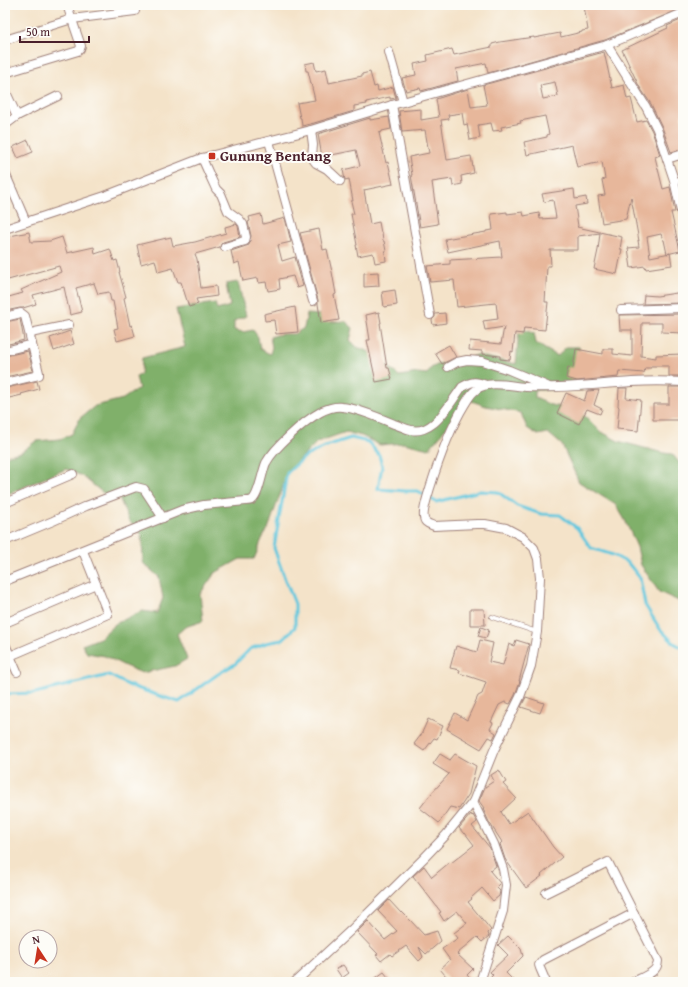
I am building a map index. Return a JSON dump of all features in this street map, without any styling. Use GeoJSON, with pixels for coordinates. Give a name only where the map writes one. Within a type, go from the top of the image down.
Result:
{"type":"FeatureCollection","features":[{"type":"Feature","properties":{"kind":"street"},"geometry":{"type":"LineString","coordinates":[[5,73],[78,51],[80,49],[81,46],[67,5]]}},
{"type":"Feature","properties":{"kind":"street"},"geometry":{"type":"LineString","coordinates":[[5,40],[72,19],[135,12]]}},
{"type":"Feature","properties":{"kind":"street"},"geometry":{"type":"LineString","coordinates":[[5,229],[105,196],[202,158],[311,130],[392,105],[607,45],[683,13]]}},
{"type":"Feature","properties":{"kind":"street"},"geometry":{"type":"LineString","coordinates":[[607,45],[646,107],[657,129],[674,180],[683,220]]}},
{"type":"Feature","properties":{"kind":"street"},"geometry":{"type":"LineString","coordinates":[[389,52],[403,102]]}},
{"type":"Feature","properties":{"kind":"street"},"geometry":{"type":"LineString","coordinates":[[5,90],[17,116]]}},
{"type":"Feature","properties":{"kind":"street"},"geometry":{"type":"LineString","coordinates":[[5,124],[17,116],[58,96]]}},
{"type":"Feature","properties":{"kind":"street"},"geometry":{"type":"LineString","coordinates":[[392,105],[430,314]]}},
{"type":"Feature","properties":{"kind":"street"},"geometry":{"type":"LineString","coordinates":[[311,130],[313,159],[316,163],[327,169],[340,181]]}},
{"type":"Feature","properties":{"kind":"street"},"geometry":{"type":"LineString","coordinates":[[269,141],[313,301]]}},
{"type":"Feature","properties":{"kind":"street"},"geometry":{"type":"LineString","coordinates":[[667,159],[683,154]]}},
{"type":"Feature","properties":{"kind":"street"},"geometry":{"type":"LineString","coordinates":[[202,158],[216,189],[221,194],[228,211],[243,224],[246,237],[245,240],[225,247]]}},
{"type":"Feature","properties":{"kind":"street"},"geometry":{"type":"LineString","coordinates":[[5,173],[26,222]]}},
{"type":"Feature","properties":{"kind":"street"},"geometry":{"type":"LineString","coordinates":[[621,310],[683,308]]}},
{"type":"Feature","properties":{"kind":"street"},"geometry":{"type":"LineString","coordinates":[[5,317],[19,313],[25,316],[39,371],[39,375],[5,383]]}},
{"type":"Feature","properties":{"kind":"street"},"geometry":{"type":"LineString","coordinates":[[30,334],[70,325]]}},
{"type":"Feature","properties":{"kind":"street"},"geometry":{"type":"LineString","coordinates":[[5,351],[32,344]]}},
{"type":"Feature","properties":{"kind":"street"},"geometry":{"type":"LineString","coordinates":[[448,367],[457,362],[467,360],[482,361],[510,370],[550,387]]}},
{"type":"Feature","properties":{"kind":"street"},"geometry":{"type":"LineString","coordinates":[[295,982],[424,859],[473,802],[494,750],[526,683],[531,666],[537,632],[539,568],[538,559],[534,548],[523,537],[513,531],[500,527],[481,524],[434,526],[424,520],[425,505],[446,440],[470,396],[475,390],[491,384],[550,387],[652,381],[683,382]]}},
{"type":"Feature","properties":{"kind":"street"},"geometry":{"type":"LineString","coordinates":[[5,581],[182,510],[204,505],[246,502],[252,500],[258,489],[262,471],[272,454],[308,419],[320,412],[330,408],[352,408],[412,430],[423,430],[434,423],[441,416],[462,387],[476,382],[486,385]]}},
{"type":"Feature","properties":{"kind":"street"},"geometry":{"type":"LineString","coordinates":[[5,503],[73,474]]}},
{"type":"Feature","properties":{"kind":"street"},"geometry":{"type":"LineString","coordinates":[[5,541],[86,506],[136,487],[144,489],[163,518]]}},
{"type":"Feature","properties":{"kind":"street"},"geometry":{"type":"LineString","coordinates":[[10,656],[108,614],[82,551]]}},
{"type":"Feature","properties":{"kind":"street"},"geometry":{"type":"LineString","coordinates":[[5,623],[96,584]]}},
{"type":"Feature","properties":{"kind":"street"},"geometry":{"type":"LineString","coordinates":[[5,644],[17,672]]}},
{"type":"Feature","properties":{"kind":"street"},"geometry":{"type":"LineString","coordinates":[[473,802],[494,844],[503,869],[506,885],[503,911],[480,982]]}},
{"type":"Feature","properties":{"kind":"street"},"geometry":{"type":"LineString","coordinates":[[546,893],[608,862],[658,961],[658,966],[654,971],[633,982]]}},
{"type":"Feature","properties":{"kind":"street"},"geometry":{"type":"LineString","coordinates":[[546,982],[539,965],[543,960],[634,913]]}},
{"type":"Feature","properties":{"kind":"lane"},"geometry":{"type":"LineString","coordinates":[[674,180],[683,179]]}},
{"type":"Feature","properties":{"kind":"lane"},"geometry":{"type":"LineString","coordinates":[[492,617],[537,632]]}},
{"type":"Feature","properties":{"kind":"green space"},"geometry":{"type":"Polygon","coordinates":[[[238,282],[246,316],[234,321],[234,330],[243,332],[253,330],[258,337],[260,349],[270,354],[272,347],[270,337],[281,334],[294,334],[304,328],[307,314],[321,315],[330,322],[345,321],[353,328],[350,340],[357,347],[372,353],[383,364],[399,376],[418,373],[427,374],[431,368],[441,363],[458,363],[476,355],[516,364],[519,329],[534,333],[536,343],[558,356],[566,347],[579,347],[582,390],[535,390],[535,398],[551,405],[576,410],[586,417],[600,431],[618,441],[672,454],[683,467],[683,603],[659,592],[641,565],[637,547],[625,520],[616,505],[579,482],[562,445],[548,433],[538,435],[527,428],[521,413],[486,406],[469,400],[429,449],[404,443],[380,445],[362,436],[346,432],[317,442],[288,472],[268,529],[254,559],[240,559],[215,573],[200,594],[203,621],[185,627],[177,634],[187,659],[175,666],[142,673],[105,656],[87,653],[82,645],[100,638],[115,624],[142,611],[157,613],[163,598],[159,577],[143,563],[142,535],[129,521],[118,495],[107,496],[82,476],[66,469],[10,493],[5,493],[5,457],[21,452],[36,441],[60,439],[72,434],[80,418],[95,406],[123,399],[139,388],[136,377],[141,374],[142,358],[185,347],[176,309],[215,303],[217,310],[230,306],[226,284],[238,282]]]}},
{"type":"Feature","properties":{"kind":"building"},"geometry":{"type":"Polygon","coordinates":[[[683,5],[683,8],[605,40],[488,73],[486,63],[456,69],[458,81],[421,91],[420,88],[406,91],[402,78],[416,75],[414,64],[428,61],[427,55],[452,49],[454,55],[492,47],[492,44],[500,42],[560,33],[561,37],[582,32],[588,30],[584,6],[683,5]]]}},
{"type":"Feature","properties":{"kind":"building"},"geometry":{"type":"Polygon","coordinates":[[[683,19],[683,115],[681,116],[683,124],[683,149],[671,152],[662,127],[651,104],[639,86],[622,50],[668,28],[667,26],[683,19]]]}},
{"type":"Feature","properties":{"kind":"building"},"geometry":{"type":"Polygon","coordinates":[[[604,52],[612,88],[624,85],[627,99],[631,98],[637,122],[646,120],[652,131],[660,155],[655,157],[663,189],[670,187],[675,212],[671,212],[680,251],[670,253],[672,265],[646,269],[645,266],[631,268],[628,248],[639,247],[638,240],[639,241],[631,197],[626,219],[602,223],[598,196],[605,195],[602,180],[605,179],[602,162],[577,167],[572,145],[527,155],[524,142],[547,137],[549,134],[545,116],[520,121],[521,123],[501,127],[502,130],[493,131],[491,123],[478,125],[480,138],[470,140],[467,124],[464,125],[462,113],[448,115],[449,119],[441,120],[447,160],[471,156],[474,173],[461,176],[462,184],[453,186],[452,179],[432,182],[438,224],[420,227],[409,157],[429,153],[425,130],[402,132],[399,111],[421,109],[421,120],[439,117],[436,99],[468,89],[471,107],[487,105],[483,85],[604,52]],[[555,82],[540,85],[543,99],[558,96],[555,82]],[[661,234],[647,237],[650,257],[667,254],[661,234]]]}},
{"type":"Feature","properties":{"kind":"building"},"geometry":{"type":"Polygon","coordinates":[[[314,62],[316,71],[326,69],[329,83],[362,76],[362,74],[370,72],[374,87],[377,86],[378,91],[393,87],[396,98],[390,99],[390,97],[366,102],[367,104],[354,106],[354,111],[302,126],[297,103],[315,100],[305,64],[314,62]]]}},
{"type":"Feature","properties":{"kind":"building"},"geometry":{"type":"Polygon","coordinates":[[[389,117],[391,129],[379,133],[393,184],[364,190],[370,224],[379,222],[386,251],[386,261],[375,263],[373,253],[358,256],[351,214],[354,214],[351,201],[353,201],[349,179],[345,180],[343,170],[360,166],[356,150],[322,157],[318,134],[370,118],[370,120],[389,117]]]}},
{"type":"Feature","properties":{"kind":"building"},"geometry":{"type":"Polygon","coordinates":[[[28,140],[33,152],[18,158],[13,147],[28,140]]]}},
{"type":"Feature","properties":{"kind":"building"},"geometry":{"type":"Polygon","coordinates":[[[574,189],[575,199],[586,197],[587,204],[575,206],[577,227],[622,237],[620,249],[622,249],[617,274],[594,269],[600,233],[578,236],[578,250],[550,250],[551,266],[547,266],[545,302],[548,302],[545,330],[524,328],[523,334],[515,333],[513,352],[511,351],[510,360],[500,359],[500,356],[482,354],[482,351],[469,350],[470,341],[501,344],[504,327],[485,330],[483,321],[498,319],[496,303],[457,307],[454,280],[430,282],[427,266],[450,264],[450,260],[502,257],[500,241],[448,252],[445,239],[493,230],[491,214],[523,212],[524,216],[539,213],[540,219],[556,218],[553,200],[544,202],[542,194],[574,189]]]}},
{"type":"Feature","properties":{"kind":"building"},"geometry":{"type":"Polygon","coordinates":[[[261,214],[263,224],[285,218],[291,242],[278,245],[282,261],[295,257],[303,286],[297,288],[293,276],[279,279],[280,289],[268,291],[266,282],[259,283],[258,278],[243,281],[239,262],[234,264],[231,251],[249,245],[251,236],[248,222],[250,221],[249,217],[261,214]]]}},
{"type":"Feature","properties":{"kind":"building"},"geometry":{"type":"Polygon","coordinates":[[[236,224],[238,226],[240,237],[223,242],[220,247],[195,254],[201,288],[216,286],[217,296],[196,299],[198,304],[189,307],[181,282],[178,282],[173,268],[158,272],[155,260],[141,264],[137,245],[171,237],[173,246],[195,242],[226,233],[225,227],[236,224]]]}},
{"type":"Feature","properties":{"kind":"building"},"geometry":{"type":"Polygon","coordinates":[[[319,229],[323,250],[327,249],[336,294],[334,295],[339,320],[321,323],[318,300],[300,233],[319,229]]]}},
{"type":"Feature","properties":{"kind":"building"},"geometry":{"type":"Polygon","coordinates":[[[29,232],[31,242],[50,241],[62,237],[67,253],[94,247],[95,254],[110,249],[114,261],[117,260],[126,297],[124,298],[130,326],[132,325],[135,336],[117,341],[114,329],[118,328],[113,301],[111,301],[109,292],[98,294],[94,283],[76,288],[82,312],[70,315],[64,287],[33,295],[36,304],[5,311],[5,298],[23,293],[21,290],[61,272],[59,266],[8,280],[5,270],[5,237],[29,232]]]}},
{"type":"Feature","properties":{"kind":"building"},"geometry":{"type":"Polygon","coordinates":[[[378,272],[379,286],[364,287],[364,273],[378,272]]]}},
{"type":"Feature","properties":{"kind":"building"},"geometry":{"type":"Polygon","coordinates":[[[395,290],[397,305],[384,307],[382,292],[395,290]]]}},
{"type":"Feature","properties":{"kind":"building"},"geometry":{"type":"Polygon","coordinates":[[[683,292],[683,303],[643,304],[644,295],[657,296],[683,292]]]}},
{"type":"Feature","properties":{"kind":"building"},"geometry":{"type":"Polygon","coordinates":[[[295,307],[298,332],[276,334],[274,320],[265,321],[264,314],[295,307]]]}},
{"type":"Feature","properties":{"kind":"building"},"geometry":{"type":"Polygon","coordinates":[[[379,312],[387,368],[389,368],[392,379],[376,382],[367,340],[370,340],[366,315],[379,312]]]}},
{"type":"Feature","properties":{"kind":"building"},"geometry":{"type":"Polygon","coordinates":[[[445,313],[446,323],[433,325],[432,320],[435,317],[435,314],[445,313]]]}},
{"type":"Feature","properties":{"kind":"building"},"geometry":{"type":"Polygon","coordinates":[[[683,314],[683,333],[662,332],[662,323],[642,323],[641,356],[656,358],[656,355],[683,354],[683,376],[669,376],[669,366],[651,366],[651,368],[645,368],[644,373],[619,371],[618,377],[577,381],[566,378],[568,367],[573,368],[576,349],[603,354],[603,349],[613,349],[613,354],[632,356],[632,330],[620,330],[619,315],[683,314]]]}},
{"type":"Feature","properties":{"kind":"building"},"geometry":{"type":"Polygon","coordinates":[[[20,319],[24,340],[5,345],[5,322],[20,319]]]}},
{"type":"Feature","properties":{"kind":"building"},"geometry":{"type":"Polygon","coordinates":[[[70,331],[74,344],[54,351],[50,338],[70,331]]]}},
{"type":"Feature","properties":{"kind":"building"},"geometry":{"type":"Polygon","coordinates":[[[449,345],[456,357],[442,364],[435,353],[449,345]]]}},
{"type":"Feature","properties":{"kind":"building"},"geometry":{"type":"Polygon","coordinates":[[[28,351],[33,371],[5,377],[5,356],[28,351]]]}},
{"type":"Feature","properties":{"kind":"building"},"geometry":{"type":"Polygon","coordinates":[[[37,381],[39,389],[9,398],[6,388],[37,381]]]}},
{"type":"Feature","properties":{"kind":"building"},"geometry":{"type":"Polygon","coordinates":[[[669,387],[683,387],[683,405],[680,405],[680,420],[653,420],[653,404],[669,404],[669,387]]]}},
{"type":"Feature","properties":{"kind":"building"},"geometry":{"type":"Polygon","coordinates":[[[619,388],[627,388],[626,398],[641,400],[638,431],[617,429],[619,388]]]}},
{"type":"Feature","properties":{"kind":"building"},"geometry":{"type":"Polygon","coordinates":[[[599,390],[594,405],[602,409],[600,414],[587,409],[579,424],[557,413],[566,393],[584,401],[587,391],[599,390]]]}},
{"type":"Feature","properties":{"kind":"building"},"geometry":{"type":"Polygon","coordinates":[[[470,609],[484,609],[485,625],[470,625],[470,609]]]}},
{"type":"Feature","properties":{"kind":"building"},"geometry":{"type":"Polygon","coordinates":[[[481,627],[489,630],[486,638],[478,636],[481,627]]]}},
{"type":"Feature","properties":{"kind":"building"},"geometry":{"type":"Polygon","coordinates":[[[480,640],[493,643],[489,662],[503,665],[509,644],[514,646],[516,640],[529,644],[515,695],[510,704],[505,702],[499,705],[491,722],[493,723],[490,729],[496,733],[493,739],[489,737],[481,749],[447,729],[455,713],[467,720],[478,696],[482,694],[486,682],[459,673],[460,670],[450,668],[456,646],[477,652],[480,640]]]}},
{"type":"Feature","properties":{"kind":"building"},"geometry":{"type":"Polygon","coordinates":[[[526,697],[544,703],[540,713],[521,707],[526,697]]]}},
{"type":"Feature","properties":{"kind":"building"},"geometry":{"type":"Polygon","coordinates":[[[428,719],[443,726],[437,739],[434,738],[424,751],[414,744],[421,735],[428,719]]]}},
{"type":"Feature","properties":{"kind":"building"},"geometry":{"type":"Polygon","coordinates":[[[440,754],[450,760],[455,754],[476,766],[469,794],[459,809],[450,807],[439,823],[420,808],[449,774],[433,764],[440,754]]]}},
{"type":"Feature","properties":{"kind":"building"},"geometry":{"type":"Polygon","coordinates":[[[499,770],[506,782],[503,784],[516,798],[501,812],[509,824],[528,811],[553,847],[562,857],[541,875],[542,876],[526,888],[505,859],[500,844],[502,842],[489,822],[483,809],[484,808],[479,801],[485,787],[494,781],[491,775],[499,770]]]}},
{"type":"Feature","properties":{"kind":"building"},"geometry":{"type":"Polygon","coordinates":[[[471,814],[477,822],[472,826],[490,848],[496,866],[490,871],[500,883],[496,887],[500,891],[499,896],[493,901],[482,888],[468,902],[491,930],[488,933],[489,936],[482,942],[477,937],[457,954],[473,969],[467,975],[473,982],[451,982],[440,969],[450,960],[442,949],[458,938],[454,933],[467,923],[457,911],[444,921],[439,913],[441,912],[413,876],[424,866],[432,877],[474,845],[459,828],[471,814]]]}},
{"type":"Feature","properties":{"kind":"building"},"geometry":{"type":"Polygon","coordinates":[[[389,900],[424,935],[437,931],[441,941],[426,954],[419,947],[423,957],[419,961],[406,946],[392,956],[390,954],[381,961],[376,955],[378,954],[357,932],[368,921],[385,940],[397,931],[378,911],[389,900]]]}},
{"type":"Feature","properties":{"kind":"building"},"geometry":{"type":"Polygon","coordinates":[[[508,936],[521,949],[523,956],[506,973],[515,982],[486,982],[493,975],[490,972],[508,955],[498,945],[508,936]]]}},
{"type":"Feature","properties":{"kind":"building"},"geometry":{"type":"Polygon","coordinates":[[[343,965],[349,973],[342,978],[336,969],[343,965]]]}},
{"type":"Feature","properties":{"kind":"building"},"geometry":{"type":"Polygon","coordinates":[[[384,972],[392,982],[370,982],[384,972]]]}},
{"type":"Feature","properties":{"kind":"waterway"},"geometry":{"type":"LineString","coordinates":[[5,694],[35,693],[109,675],[128,685],[179,702],[218,674],[235,664],[250,649],[266,643],[282,640],[295,627],[295,604],[274,548],[287,473],[306,456],[329,445],[351,438],[368,442],[379,455],[382,466],[378,489],[418,491],[436,502],[480,491],[498,492],[517,506],[541,514],[560,515],[577,528],[591,548],[613,555],[628,563],[640,578],[645,605],[660,629],[674,643],[683,648]]}},
{"type":"Feature","properties":{"kind":"place","name":"Gunung Bentang"},"geometry":{"type":"Point","coordinates":[212,156]}}]}
